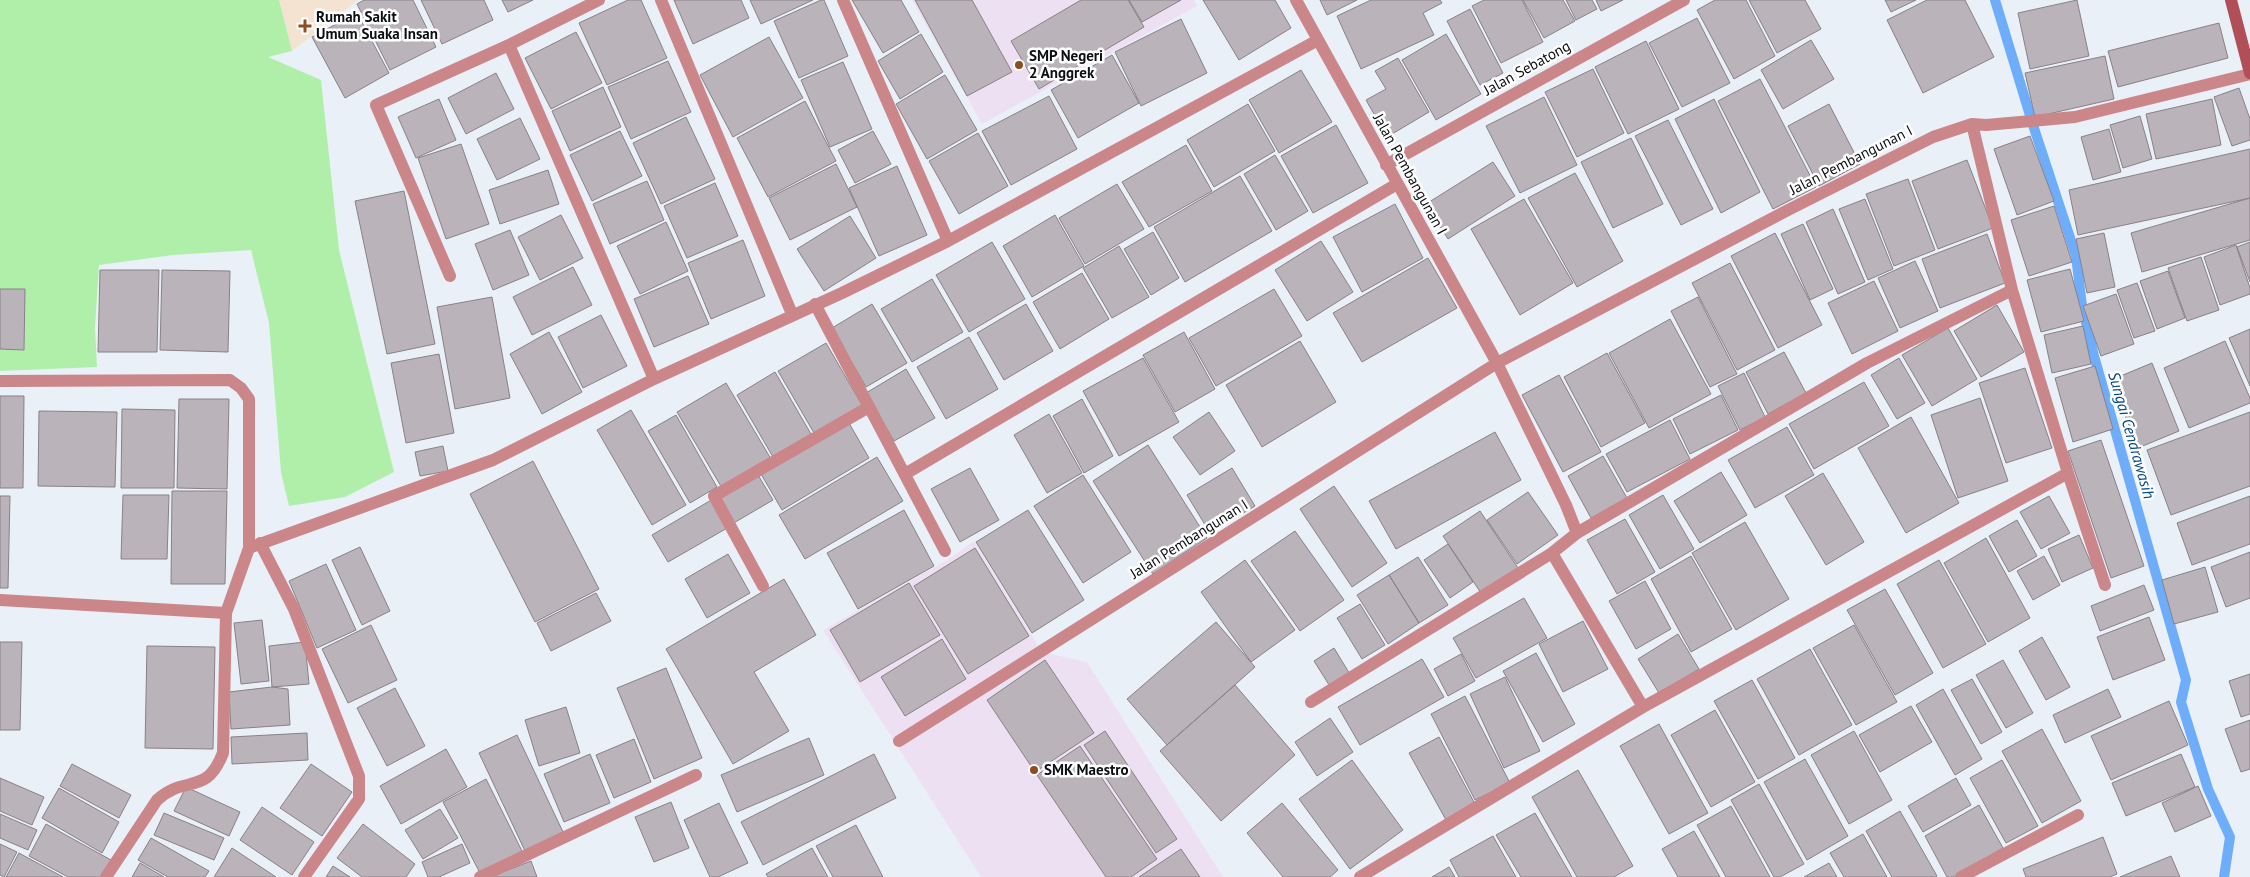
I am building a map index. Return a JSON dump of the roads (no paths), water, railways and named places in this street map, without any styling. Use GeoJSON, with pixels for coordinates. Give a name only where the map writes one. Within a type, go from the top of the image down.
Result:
{"type":"FeatureCollection","features":[{"type":"Feature","properties":{"kind":"street"},"geometry":{"type":"LineString","coordinates":[[450,276],[376,105],[509,45],[599,0]]}},
{"type":"Feature","properties":{"kind":"street"},"geometry":{"type":"LineString","coordinates":[[660,0],[792,314]]}},
{"type":"Feature","properties":{"kind":"street"},"geometry":{"type":"LineString","coordinates":[[843,0],[948,240]]}},
{"type":"Feature","properties":{"kind":"street","name":"Jalan Pembangunan I"},"geometry":{"type":"LineString","coordinates":[[1296,0],[1497,364]]}},
{"type":"Feature","properties":{"kind":"street","name":"Jalan Sebatong"},"geometry":{"type":"LineString","coordinates":[[1386,165],[1684,0]]}},
{"type":"Feature","properties":{"kind":"street"},"geometry":{"type":"LineString","coordinates":[[2231,0],[2250,74]]}},
{"type":"Feature","properties":{"kind":"street"},"geometry":{"type":"LineString","coordinates":[[254,546],[492,460],[654,380],[948,240],[1318,40]]}},
{"type":"Feature","properties":{"kind":"street"},"geometry":{"type":"LineString","coordinates":[[509,45],[654,380]]}},
{"type":"Feature","properties":{"kind":"street","name":"Jalan Pembangunan I"},"geometry":{"type":"LineString","coordinates":[[899,741],[1497,364],[1798,204],[1934,137],[1972,124],[1986,125],[2075,117],[2250,74]]}},
{"type":"Feature","properties":{"kind":"street"},"geometry":{"type":"LineString","coordinates":[[1972,124],[2012,290],[2105,586]]}},
{"type":"Feature","properties":{"kind":"street"},"geometry":{"type":"LineString","coordinates":[[905,474],[1397,184]]}},
{"type":"Feature","properties":{"kind":"street"},"geometry":{"type":"LineString","coordinates":[[1311,702],[1552,553],[1577,533],[1867,363],[2012,290]]}},
{"type":"Feature","properties":{"kind":"street"},"geometry":{"type":"LineString","coordinates":[[815,304],[945,551]]}},
{"type":"Feature","properties":{"kind":"street"},"geometry":{"type":"LineString","coordinates":[[1497,364],[1566,505],[1577,533]]}},
{"type":"Feature","properties":{"kind":"street"},"geometry":{"type":"LineString","coordinates":[[0,381],[230,380],[241,388],[249,399],[254,546],[226,613],[223,753],[217,769],[205,781],[166,792],[157,800],[106,877]]}},
{"type":"Feature","properties":{"kind":"street"},"geometry":{"type":"LineString","coordinates":[[763,586],[714,496],[869,407]]}},
{"type":"Feature","properties":{"kind":"street"},"geometry":{"type":"LineString","coordinates":[[1360,877],[1644,707],[2068,473]]}},
{"type":"Feature","properties":{"kind":"street"},"geometry":{"type":"LineString","coordinates":[[254,546],[294,609],[359,776],[360,798],[304,877]]}},
{"type":"Feature","properties":{"kind":"street"},"geometry":{"type":"LineString","coordinates":[[1552,553],[1644,707]]}},
{"type":"Feature","properties":{"kind":"street"},"geometry":{"type":"LineString","coordinates":[[0,600],[226,613]]}},
{"type":"Feature","properties":{"kind":"street"},"geometry":{"type":"LineString","coordinates":[[480,877],[696,775]]}},
{"type":"Feature","properties":{"kind":"street"},"geometry":{"type":"LineString","coordinates":[[1961,877],[2078,815]]}},
{"type":"Feature","properties":{"kind":"waterway","name":"Sungai Cendrawasih"},"geometry":{"type":"LineString","coordinates":[[1995,0],[2032,122],[2076,256],[2082,306],[2094,356],[2186,680],[2181,702],[2208,789],[2230,837],[2224,877]]}},
{"type":"Feature","properties":{"kind":"place","name":"Rumah Sakit Umum Suaka Insan"},"geometry":{"type":"Point","coordinates":[305,26]}},
{"type":"Feature","properties":{"kind":"place","name":"SMP Negeri 2 Anggrek"},"geometry":{"type":"Point","coordinates":[1019,65]}},
{"type":"Feature","properties":{"kind":"place","name":"SMK Maestro"},"geometry":{"type":"Point","coordinates":[1034,770]}}]}
